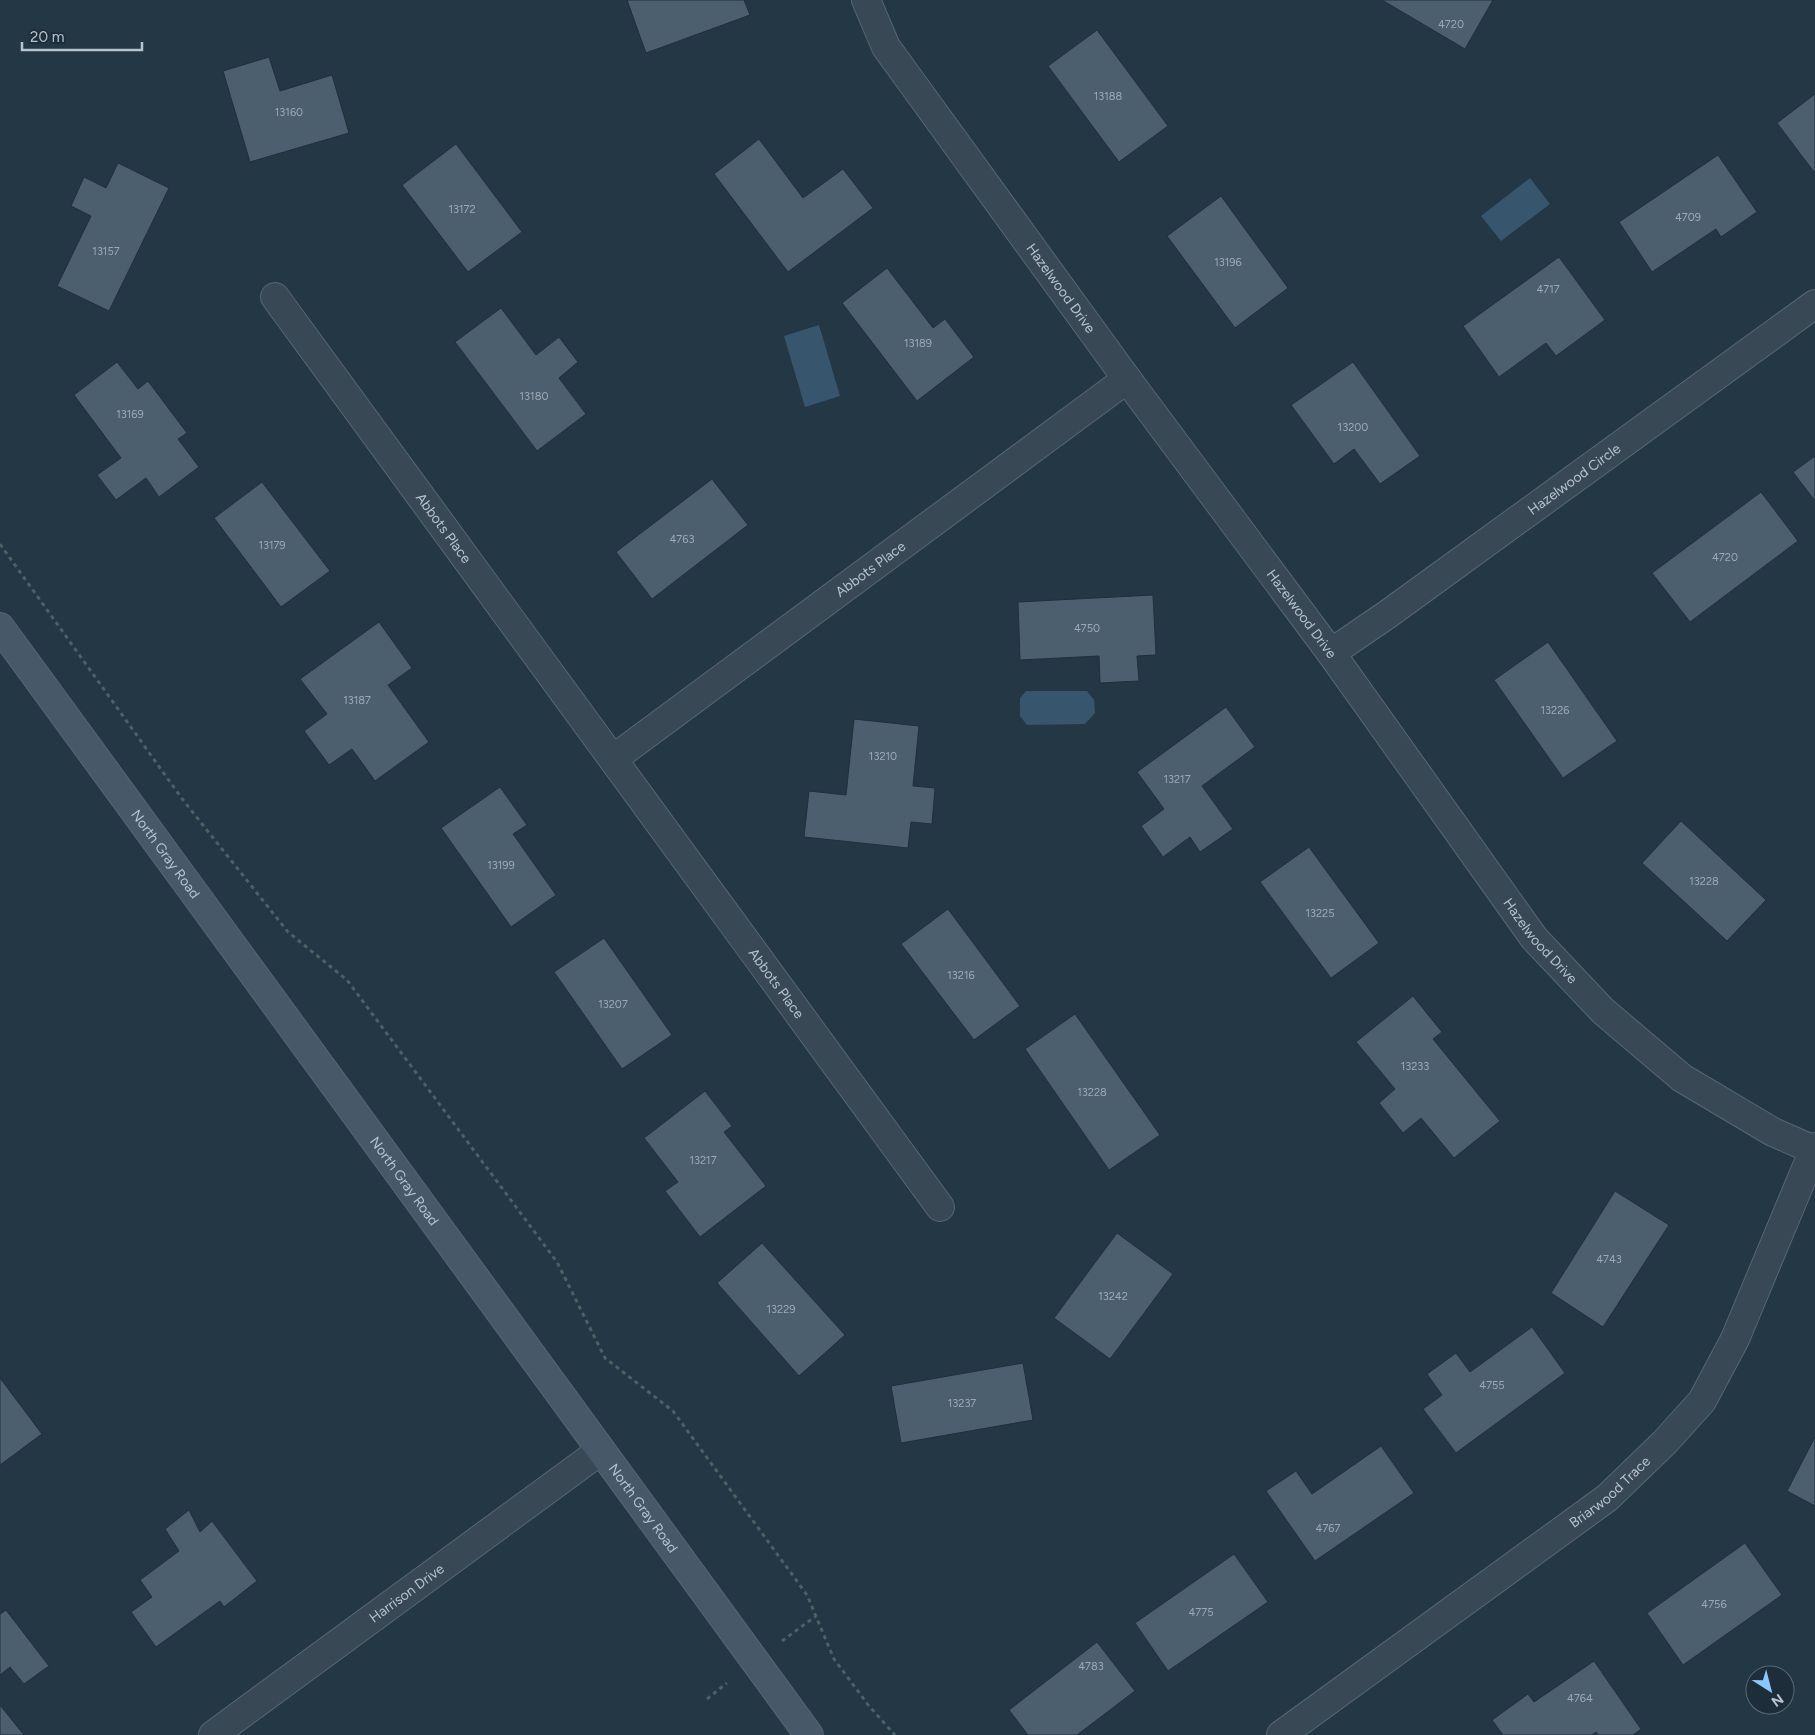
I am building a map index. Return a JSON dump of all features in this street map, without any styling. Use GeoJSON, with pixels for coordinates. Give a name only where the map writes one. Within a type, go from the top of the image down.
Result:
{"type":"FeatureCollection","features":[{"type":"Feature","properties":{"kind":"street","name":"Hazelwood Drive"},"geometry":{"type":"LineString","coordinates":[[866,0],[886,47],[1127,380],[1331,653],[1534,938],[1603,1012],[1682,1078],[1773,1132],[1814,1149]]}},
{"type":"Feature","properties":{"kind":"street","name":"Abbots Place"},"geometry":{"type":"LineString","coordinates":[[275,297],[940,1207]]}},
{"type":"Feature","properties":{"kind":"street","name":"Hazelwood Circle"},"geometry":{"type":"LineString","coordinates":[[1331,653],[1388,614],[1815,304]]}},
{"type":"Feature","properties":{"kind":"street","name":"Abbots Place"},"geometry":{"type":"LineString","coordinates":[[613,759],[1127,380]]}},
{"type":"Feature","properties":{"kind":"street","name":"North Gray Road"},"geometry":{"type":"LineString","coordinates":[[0,627],[809,1735]]}},
{"type":"Feature","properties":{"kind":"street","name":"Briarwood Trace"},"geometry":{"type":"LineString","coordinates":[[1281,1735],[1607,1498],[1665,1442],[1702,1402],[1736,1339],[1814,1149]]}},
{"type":"Feature","properties":{"kind":"street","name":"Harrison Drive"},"geometry":{"type":"LineString","coordinates":[[213,1735],[600,1451]]}},
{"type":"Feature","properties":{"kind":"path"},"geometry":{"type":"LineString","coordinates":[[0,544],[189,808],[288,932],[347,980],[557,1262],[605,1358],[673,1411],[807,1596],[834,1659],[869,1706],[895,1735]]}},
{"type":"Feature","properties":{"kind":"path"},"geometry":{"type":"LineString","coordinates":[[778,1644],[816,1616]]}},
{"type":"Feature","properties":{"kind":"path"},"geometry":{"type":"LineString","coordinates":[[707,1699],[730,1681]]}},
{"type":"Feature","properties":{"kind":"water"},"geometry":{"type":"Polygon","coordinates":[[[1530,178],[1550,204],[1501,241],[1481,216],[1530,178]]]}},
{"type":"Feature","properties":{"kind":"water"},"geometry":{"type":"Polygon","coordinates":[[[819,325],[840,396],[805,407],[784,336],[819,325]]]}},
{"type":"Feature","properties":{"kind":"water"},"geometry":{"type":"Polygon","coordinates":[[[1026,691],[1087,691],[1094,700],[1095,713],[1085,724],[1027,725],[1020,716],[1020,698],[1026,691]]]}},
{"type":"Feature","properties":{"kind":"building"},"geometry":{"type":"Polygon","coordinates":[[[627,0],[744,0],[750,15],[646,53],[627,0]]]}},
{"type":"Feature","properties":{"kind":"building"},"geometry":{"type":"Polygon","coordinates":[[[1382,0],[1493,0],[1465,49],[1382,0]]]}},
{"type":"Feature","properties":{"kind":"building"},"geometry":{"type":"Polygon","coordinates":[[[1097,30],[1168,126],[1119,162],[1048,66],[1097,30]]]}},
{"type":"Feature","properties":{"kind":"building"},"geometry":{"type":"Polygon","coordinates":[[[269,57],[280,91],[332,75],[349,133],[250,162],[223,71],[269,57]]]}},
{"type":"Feature","properties":{"kind":"building"},"geometry":{"type":"Polygon","coordinates":[[[1815,94],[1815,171],[1814,172],[1777,123],[1815,94]]]}},
{"type":"Feature","properties":{"kind":"building"},"geometry":{"type":"Polygon","coordinates":[[[759,139],[803,198],[843,169],[873,208],[788,272],[714,174],[759,139]]]}},
{"type":"Feature","properties":{"kind":"building"},"geometry":{"type":"Polygon","coordinates":[[[456,144],[522,232],[468,272],[402,185],[456,144]]]}},
{"type":"Feature","properties":{"kind":"building"},"geometry":{"type":"Polygon","coordinates":[[[1718,155],[1757,212],[1721,237],[1716,229],[1652,272],[1619,222],[1718,155]]]}},
{"type":"Feature","properties":{"kind":"building"},"geometry":{"type":"Polygon","coordinates":[[[118,163],[169,188],[109,311],[57,286],[91,216],[71,206],[84,177],[106,188],[118,163]]]}},
{"type":"Feature","properties":{"kind":"building"},"geometry":{"type":"Polygon","coordinates":[[[1221,196],[1288,288],[1235,328],[1167,236],[1221,196]]]}},
{"type":"Feature","properties":{"kind":"building"},"geometry":{"type":"Polygon","coordinates":[[[1559,257],[1605,320],[1556,356],[1546,343],[1499,377],[1463,326],[1559,257]]]}},
{"type":"Feature","properties":{"kind":"building"},"geometry":{"type":"Polygon","coordinates":[[[887,268],[933,328],[945,319],[974,357],[917,401],[842,303],[887,268]]]}},
{"type":"Feature","properties":{"kind":"building"},"geometry":{"type":"Polygon","coordinates":[[[501,308],[536,355],[559,337],[578,362],[559,378],[586,414],[537,451],[455,342],[501,308]]]}},
{"type":"Feature","properties":{"kind":"building"},"geometry":{"type":"Polygon","coordinates":[[[117,362],[138,389],[148,381],[187,433],[178,439],[199,467],[159,497],[146,478],[116,500],[97,475],[121,458],[74,395],[117,362]]]}},
{"type":"Feature","properties":{"kind":"building"},"geometry":{"type":"Polygon","coordinates":[[[1353,362],[1420,456],[1380,484],[1354,449],[1334,464],[1291,405],[1353,362]]]}},
{"type":"Feature","properties":{"kind":"building"},"geometry":{"type":"Polygon","coordinates":[[[1815,456],[1815,501],[1793,472],[1815,456]]]}},
{"type":"Feature","properties":{"kind":"building"},"geometry":{"type":"Polygon","coordinates":[[[712,479],[748,525],[652,599],[616,552],[712,479]]]}},
{"type":"Feature","properties":{"kind":"building"},"geometry":{"type":"Polygon","coordinates":[[[262,482],[330,571],[281,607],[214,518],[262,482]]]}},
{"type":"Feature","properties":{"kind":"building"},"geometry":{"type":"Polygon","coordinates":[[[1761,492],[1798,541],[1690,622],[1652,573],[1761,492]]]}},
{"type":"Feature","properties":{"kind":"building"},"geometry":{"type":"Polygon","coordinates":[[[1153,595],[1156,655],[1137,656],[1139,681],[1100,683],[1099,656],[1020,660],[1018,602],[1153,595]]]}},
{"type":"Feature","properties":{"kind":"building"},"geometry":{"type":"Polygon","coordinates":[[[379,622],[412,668],[388,685],[429,742],[375,781],[352,749],[329,765],[304,731],[327,714],[300,679],[379,622]]]}},
{"type":"Feature","properties":{"kind":"building"},"geometry":{"type":"Polygon","coordinates":[[[1548,642],[1617,741],[1563,778],[1494,680],[1548,642]]]}},
{"type":"Feature","properties":{"kind":"building"},"geometry":{"type":"Polygon","coordinates":[[[1226,707],[1255,747],[1202,786],[1233,829],[1200,852],[1190,837],[1163,857],[1141,826],[1164,809],[1137,772],[1226,707]]]}},
{"type":"Feature","properties":{"kind":"building"},"geometry":{"type":"Polygon","coordinates":[[[854,719],[919,726],[913,786],[935,788],[932,824],[911,822],[908,848],[804,837],[809,791],[846,795],[854,719]]]}},
{"type":"Feature","properties":{"kind":"building"},"geometry":{"type":"Polygon","coordinates":[[[500,787],[527,825],[513,834],[556,895],[511,927],[441,828],[500,787]]]}},
{"type":"Feature","properties":{"kind":"building"},"geometry":{"type":"Polygon","coordinates":[[[1681,821],[1766,900],[1727,941],[1642,863],[1681,821]]]}},
{"type":"Feature","properties":{"kind":"building"},"geometry":{"type":"Polygon","coordinates":[[[1309,847],[1379,943],[1331,978],[1260,882],[1309,847]]]}},
{"type":"Feature","properties":{"kind":"building"},"geometry":{"type":"Polygon","coordinates":[[[948,909],[1020,1006],[974,1040],[901,944],[948,909]]]}},
{"type":"Feature","properties":{"kind":"building"},"geometry":{"type":"Polygon","coordinates":[[[604,938],[672,1035],[622,1069],[554,972],[604,938]]]}},
{"type":"Feature","properties":{"kind":"building"},"geometry":{"type":"Polygon","coordinates":[[[1413,996],[1442,1032],[1433,1039],[1500,1121],[1454,1158],[1421,1118],[1403,1133],[1379,1103],[1395,1089],[1356,1042],[1413,996]]]}},
{"type":"Feature","properties":{"kind":"building"},"geometry":{"type":"Polygon","coordinates":[[[1075,1014],[1160,1135],[1109,1170],[1025,1049],[1075,1014]]]}},
{"type":"Feature","properties":{"kind":"building"},"geometry":{"type":"Polygon","coordinates":[[[705,1091],[732,1126],[724,1132],[766,1186],[700,1237],[665,1191],[678,1182],[644,1138],[705,1091]]]}},
{"type":"Feature","properties":{"kind":"building"},"geometry":{"type":"Polygon","coordinates":[[[1615,1191],[1669,1225],[1603,1327],[1551,1293],[1615,1191]]]}},
{"type":"Feature","properties":{"kind":"building"},"geometry":{"type":"Polygon","coordinates":[[[1117,1233],[1173,1274],[1110,1359],[1054,1318],[1117,1233]]]}},
{"type":"Feature","properties":{"kind":"building"},"geometry":{"type":"Polygon","coordinates":[[[762,1243],[845,1335],[799,1376],[717,1283],[762,1243]]]}},
{"type":"Feature","properties":{"kind":"building"},"geometry":{"type":"Polygon","coordinates":[[[1532,1327],[1565,1373],[1456,1453],[1423,1409],[1442,1395],[1427,1374],[1456,1353],[1470,1372],[1532,1327]]]}},
{"type":"Feature","properties":{"kind":"building"},"geometry":{"type":"Polygon","coordinates":[[[1023,1363],[1033,1420],[901,1443],[891,1386],[1023,1363]]]}},
{"type":"Feature","properties":{"kind":"building"},"geometry":{"type":"Polygon","coordinates":[[[0,1378],[42,1434],[0,1465],[0,1378]]]}},
{"type":"Feature","properties":{"kind":"building"},"geometry":{"type":"Polygon","coordinates":[[[1815,1437],[1815,1506],[1787,1491],[1815,1437]]]}},
{"type":"Feature","properties":{"kind":"building"},"geometry":{"type":"Polygon","coordinates":[[[1381,1446],[1414,1493],[1315,1561],[1266,1491],[1296,1471],[1312,1494],[1381,1446]]]}},
{"type":"Feature","properties":{"kind":"building"},"geometry":{"type":"Polygon","coordinates":[[[189,1510],[200,1532],[212,1521],[257,1581],[224,1607],[220,1601],[156,1647],[131,1612],[152,1597],[140,1580],[179,1551],[165,1529],[189,1510]]]}},
{"type":"Feature","properties":{"kind":"building"},"geometry":{"type":"Polygon","coordinates":[[[1745,1543],[1782,1595],[1683,1665],[1647,1613],[1745,1543]]]}},
{"type":"Feature","properties":{"kind":"building"},"geometry":{"type":"Polygon","coordinates":[[[1234,1554],[1268,1602],[1168,1671],[1135,1623],[1234,1554]]]}},
{"type":"Feature","properties":{"kind":"building"},"geometry":{"type":"Polygon","coordinates":[[[6,1610],[49,1666],[24,1684],[10,1667],[0,1675],[0,1614],[6,1610]]]}},
{"type":"Feature","properties":{"kind":"building"},"geometry":{"type":"Polygon","coordinates":[[[1097,1642],[1135,1691],[1077,1735],[1028,1735],[1009,1710],[1097,1642]]]}},
{"type":"Feature","properties":{"kind":"building"},"geometry":{"type":"Polygon","coordinates":[[[1594,1661],[1641,1729],[1633,1735],[1598,1735],[1596,1732],[1592,1735],[1503,1735],[1492,1720],[1528,1694],[1534,1702],[1594,1661]]]}},
{"type":"Feature","properties":{"kind":"building"},"geometry":{"type":"Polygon","coordinates":[[[0,1705],[24,1735],[0,1735],[0,1705]]]}}]}
